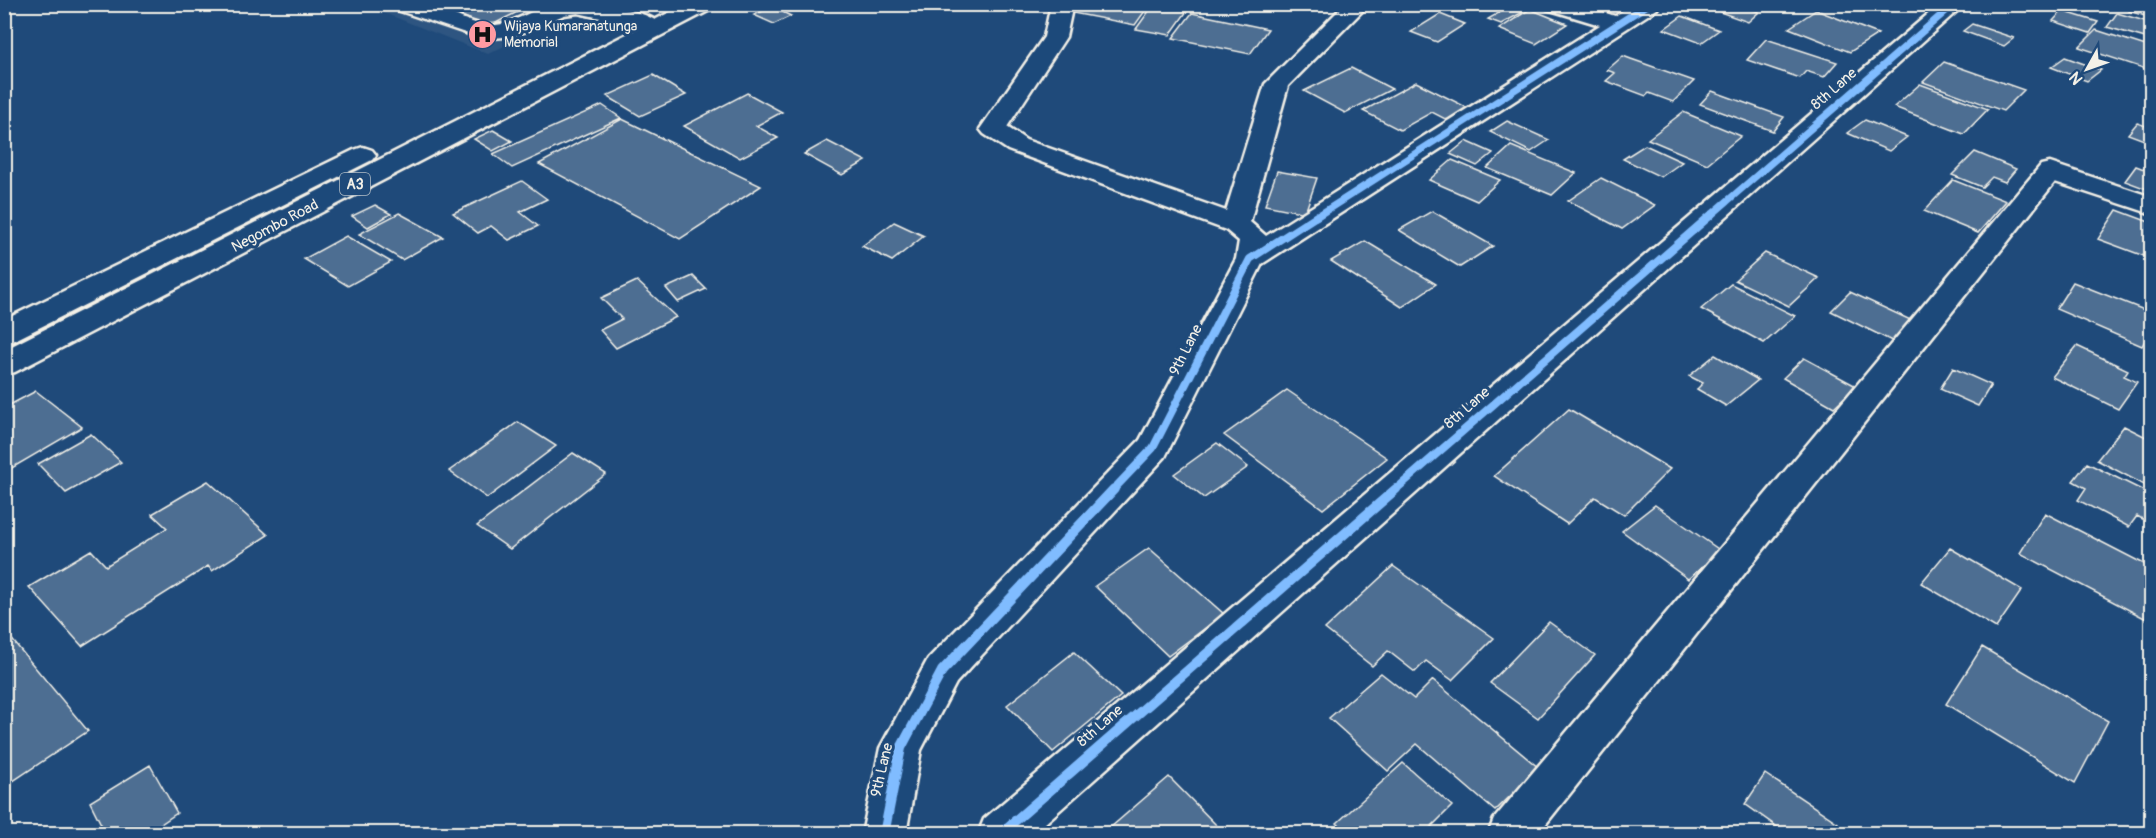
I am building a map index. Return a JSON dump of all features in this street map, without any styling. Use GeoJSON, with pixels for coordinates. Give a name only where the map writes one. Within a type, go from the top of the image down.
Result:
{"type":"FeatureCollection","features":[{"type":"Feature","properties":{"kind":"main road"},"geometry":{"type":"LineString","coordinates":[[402,4],[483,32],[494,33],[519,26],[558,10],[578,6],[644,24]]}},
{"type":"Feature","properties":{"kind":"main road","name":"Negombo Road"},"geometry":{"type":"LineString","coordinates":[[4,364],[644,24],[664,4]]}},
{"type":"Feature","properties":{"kind":"main road","name":"Negombo Road"},"geometry":{"type":"LineString","coordinates":[[4,333],[644,24],[704,4]]}},
{"type":"Feature","properties":{"kind":"main road"},"geometry":{"type":"LineString","coordinates":[[1062,4],[1055,37],[993,129],[1017,145],[1236,224],[1254,239],[1250,260]]}},
{"type":"Feature","properties":{"kind":"main road"},"geometry":{"type":"LineString","coordinates":[[1236,224],[1276,84],[1358,4]]}},
{"type":"Feature","properties":{"kind":"main road"},"geometry":{"type":"LineString","coordinates":[[1555,4],[1618,24]]}},
{"type":"Feature","properties":{"kind":"main road","name":"9th Lane"},"geometry":{"type":"LineString","coordinates":[[884,834],[901,748],[942,671],[1152,448],[1250,260],[1649,4]]}},
{"type":"Feature","properties":{"kind":"main road","name":"8th Lane"},"geometry":{"type":"LineString","coordinates":[[999,834],[1954,4]]}},
{"type":"Feature","properties":{"kind":"main road"},"geometry":{"type":"LineString","coordinates":[[1510,834],[2050,171],[2151,206]]}},
{"type":"Feature","properties":{"kind":"shaded area","name":"Wijaya Kumaranatunga Memorial"},"geometry":{"type":"Polygon","coordinates":[[[364,5],[587,5],[488,54],[364,5]]]}},
{"type":"Feature","properties":{"kind":"building"},"geometry":{"type":"Polygon","coordinates":[[[433,4],[533,4],[488,27],[433,4]]]}},
{"type":"Feature","properties":{"kind":"building"},"geometry":{"type":"Polygon","coordinates":[[[1075,4],[1150,4],[1135,25],[1068,12],[1075,4]]]}},
{"type":"Feature","properties":{"kind":"building"},"geometry":{"type":"Polygon","coordinates":[[[1154,4],[1192,4],[1170,35],[1136,29],[1154,4]]]}},
{"type":"Feature","properties":{"kind":"building"},"geometry":{"type":"Polygon","coordinates":[[[1729,4],[1736,4],[1759,12],[1748,22],[1720,12],[1729,4]]]}},
{"type":"Feature","properties":{"kind":"building"},"geometry":{"type":"Polygon","coordinates":[[[2134,4],[2152,4],[2152,18],[2129,11],[2134,4]]]}},
{"type":"Feature","properties":{"kind":"building"},"geometry":{"type":"Polygon","coordinates":[[[772,7],[791,16],[774,24],[754,15],[772,7]]]}},
{"type":"Feature","properties":{"kind":"building"},"geometry":{"type":"Polygon","coordinates":[[[1509,7],[1523,12],[1501,24],[1488,19],[1509,7]]]}},
{"type":"Feature","properties":{"kind":"building"},"geometry":{"type":"Polygon","coordinates":[[[1530,9],[1567,24],[1536,44],[1499,29],[1530,9]]]}},
{"type":"Feature","properties":{"kind":"building"},"geometry":{"type":"Polygon","coordinates":[[[1816,10],[1878,34],[1850,52],[1789,28],[1816,10]]]}},
{"type":"Feature","properties":{"kind":"building"},"geometry":{"type":"Polygon","coordinates":[[[2062,11],[2098,22],[2090,33],[2053,21],[2062,11]]]}},
{"type":"Feature","properties":{"kind":"building"},"geometry":{"type":"Polygon","coordinates":[[[1192,13],[1268,29],[1250,54],[1173,38],[1192,13]]]}},
{"type":"Feature","properties":{"kind":"building"},"geometry":{"type":"Polygon","coordinates":[[[2117,13],[2152,23],[2152,40],[2107,27],[2117,13]]]}},
{"type":"Feature","properties":{"kind":"building"},"geometry":{"type":"Polygon","coordinates":[[[1440,14],[1465,24],[1437,42],[1411,32],[1440,14]]]}},
{"type":"Feature","properties":{"kind":"building"},"geometry":{"type":"Polygon","coordinates":[[[1682,16],[1719,30],[1701,43],[1664,29],[1682,16]]]}},
{"type":"Feature","properties":{"kind":"building"},"geometry":{"type":"Polygon","coordinates":[[[1972,24],[2014,38],[2004,46],[1963,31],[1972,24]]]}},
{"type":"Feature","properties":{"kind":"building"},"geometry":{"type":"Polygon","coordinates":[[[2096,30],[2152,48],[2152,63],[2146,69],[2079,47],[2096,30]]]}},
{"type":"Feature","properties":{"kind":"building"},"geometry":{"type":"Polygon","coordinates":[[[1766,39],[1837,62],[1824,77],[1806,71],[1800,78],[1747,60],[1766,39]]]}},
{"type":"Feature","properties":{"kind":"building"},"geometry":{"type":"Polygon","coordinates":[[[1623,56],[1694,81],[1673,102],[1649,93],[1646,96],[1606,81],[1615,73],[1607,70],[1623,56]]]}},
{"type":"Feature","properties":{"kind":"building"},"geometry":{"type":"Polygon","coordinates":[[[2065,57],[2101,70],[2087,81],[2051,67],[2065,57]]]}},
{"type":"Feature","properties":{"kind":"building"},"geometry":{"type":"Polygon","coordinates":[[[1944,62],[2024,90],[2003,111],[1923,82],[1944,62]]]}},
{"type":"Feature","properties":{"kind":"building"},"geometry":{"type":"Polygon","coordinates":[[[1351,68],[1392,89],[1345,113],[1304,91],[1351,68]]]}},
{"type":"Feature","properties":{"kind":"building"},"geometry":{"type":"Polygon","coordinates":[[[653,75],[686,95],[640,116],[607,96],[653,75]]]}},
{"type":"Feature","properties":{"kind":"building"},"geometry":{"type":"Polygon","coordinates":[[[1416,82],[1470,109],[1449,121],[1432,112],[1400,130],[1363,111],[1416,82]]]}},
{"type":"Feature","properties":{"kind":"building"},"geometry":{"type":"Polygon","coordinates":[[[1920,84],[1988,109],[1964,134],[1894,107],[1920,84]]]}},
{"type":"Feature","properties":{"kind":"building"},"geometry":{"type":"Polygon","coordinates":[[[1712,91],[1784,117],[1773,131],[1700,104],[1712,91]]]}},
{"type":"Feature","properties":{"kind":"building"},"geometry":{"type":"Polygon","coordinates":[[[747,93],[782,112],[756,126],[778,138],[740,158],[684,126],[747,93]]]}},
{"type":"Feature","properties":{"kind":"building"},"geometry":{"type":"Polygon","coordinates":[[[602,105],[621,118],[512,168],[493,154],[602,105]]]}},
{"type":"Feature","properties":{"kind":"building"},"geometry":{"type":"Polygon","coordinates":[[[1683,112],[1741,136],[1707,164],[1648,139],[1683,112]]]}},
{"type":"Feature","properties":{"kind":"building"},"geometry":{"type":"Polygon","coordinates":[[[622,119],[761,186],[680,239],[539,164],[622,119]]]}},
{"type":"Feature","properties":{"kind":"building"},"geometry":{"type":"Polygon","coordinates":[[[1865,120],[1907,137],[1889,151],[1847,133],[1865,120]]]}},
{"type":"Feature","properties":{"kind":"building"},"geometry":{"type":"Polygon","coordinates":[[[1507,121],[1549,140],[1531,152],[1490,132],[1507,121]]]}},
{"type":"Feature","properties":{"kind":"building"},"geometry":{"type":"Polygon","coordinates":[[[2137,123],[2152,128],[2152,143],[2128,134],[2137,123]]]}},
{"type":"Feature","properties":{"kind":"building"},"geometry":{"type":"Polygon","coordinates":[[[493,130],[512,141],[493,151],[474,139],[493,130]]]}},
{"type":"Feature","properties":{"kind":"building"},"geometry":{"type":"Polygon","coordinates":[[[827,141],[866,161],[842,175],[804,154],[827,141]]]}},
{"type":"Feature","properties":{"kind":"building"},"geometry":{"type":"Polygon","coordinates":[[[1466,141],[1493,153],[1477,166],[1450,154],[1466,141]]]}},
{"type":"Feature","properties":{"kind":"building"},"geometry":{"type":"Polygon","coordinates":[[[1645,145],[1682,162],[1661,177],[1623,159],[1645,145]]]}},
{"type":"Feature","properties":{"kind":"building"},"geometry":{"type":"Polygon","coordinates":[[[1511,146],[1576,173],[1552,195],[1487,168],[1511,146]]]}},
{"type":"Feature","properties":{"kind":"building"},"geometry":{"type":"Polygon","coordinates":[[[1975,152],[2016,169],[2005,182],[1992,177],[1982,187],[1952,175],[1975,152]]]}},
{"type":"Feature","properties":{"kind":"building"},"geometry":{"type":"Polygon","coordinates":[[[1452,160],[1500,180],[1477,201],[1429,180],[1452,160]]]}},
{"type":"Feature","properties":{"kind":"building"},"geometry":{"type":"Polygon","coordinates":[[[2136,166],[2152,172],[2152,191],[2125,181],[2136,166]]]}},
{"type":"Feature","properties":{"kind":"building"},"geometry":{"type":"Polygon","coordinates":[[[1277,171],[1317,178],[1305,213],[1265,205],[1277,171]]]}},
{"type":"Feature","properties":{"kind":"building"},"geometry":{"type":"Polygon","coordinates":[[[1601,178],[1655,205],[1622,229],[1568,201],[1601,178]]]}},
{"type":"Feature","properties":{"kind":"building"},"geometry":{"type":"Polygon","coordinates":[[[1953,180],[2006,201],[1978,233],[1924,211],[1953,180]]]}},
{"type":"Feature","properties":{"kind":"building"},"geometry":{"type":"Polygon","coordinates":[[[522,181],[547,199],[520,212],[538,226],[509,240],[491,226],[478,233],[453,213],[522,181]]]}},
{"type":"Feature","properties":{"kind":"building"},"geometry":{"type":"Polygon","coordinates":[[[375,205],[391,214],[368,227],[352,216],[375,205]]]}},
{"type":"Feature","properties":{"kind":"building"},"geometry":{"type":"Polygon","coordinates":[[[2117,210],[2152,223],[2152,259],[2098,239],[2117,210]]]}},
{"type":"Feature","properties":{"kind":"building"},"geometry":{"type":"Polygon","coordinates":[[[1432,211],[1493,246],[1460,267],[1399,230],[1432,211]]]}},
{"type":"Feature","properties":{"kind":"building"},"geometry":{"type":"Polygon","coordinates":[[[399,213],[443,237],[402,260],[359,234],[399,213]]]}},
{"type":"Feature","properties":{"kind":"building"},"geometry":{"type":"Polygon","coordinates":[[[894,222],[924,236],[892,261],[862,246],[894,222]]]}},
{"type":"Feature","properties":{"kind":"building"},"geometry":{"type":"Polygon","coordinates":[[[346,236],[391,262],[348,286],[304,259],[346,236]]]}},
{"type":"Feature","properties":{"kind":"building"},"geometry":{"type":"Polygon","coordinates":[[[1365,241],[1436,284],[1402,307],[1331,261],[1365,241]]]}},
{"type":"Feature","properties":{"kind":"building"},"geometry":{"type":"Polygon","coordinates":[[[1765,253],[1819,278],[1789,306],[1735,280],[1765,253]]]}},
{"type":"Feature","properties":{"kind":"building"},"geometry":{"type":"Polygon","coordinates":[[[693,276],[706,289],[678,302],[666,288],[693,276]]]}},
{"type":"Feature","properties":{"kind":"building"},"geometry":{"type":"Polygon","coordinates":[[[637,281],[676,317],[616,348],[600,330],[622,319],[601,298],[637,281]]]}},
{"type":"Feature","properties":{"kind":"building"},"geometry":{"type":"Polygon","coordinates":[[[2073,282],[2152,313],[2152,327],[2142,346],[2056,309],[2073,282]]]}},
{"type":"Feature","properties":{"kind":"building"},"geometry":{"type":"Polygon","coordinates":[[[1731,284],[1795,316],[1764,343],[1701,309],[1731,284]]]}},
{"type":"Feature","properties":{"kind":"building"},"geometry":{"type":"Polygon","coordinates":[[[1850,292],[1917,323],[1898,344],[1831,311],[1850,292]]]}},
{"type":"Feature","properties":{"kind":"building"},"geometry":{"type":"Polygon","coordinates":[[[2077,346],[2128,370],[2124,376],[2137,382],[2118,409],[2052,377],[2077,346]]]}},
{"type":"Feature","properties":{"kind":"building"},"geometry":{"type":"Polygon","coordinates":[[[1715,355],[1758,380],[1726,406],[1697,389],[1703,383],[1689,376],[1715,355]]]}},
{"type":"Feature","properties":{"kind":"building"},"geometry":{"type":"Polygon","coordinates":[[[1804,358],[1856,386],[1834,407],[1783,378],[1804,358]]]}},
{"type":"Feature","properties":{"kind":"building"},"geometry":{"type":"Polygon","coordinates":[[[1953,368],[1991,385],[1978,406],[1940,389],[1953,368]]]}},
{"type":"Feature","properties":{"kind":"building"},"geometry":{"type":"Polygon","coordinates":[[[1287,390],[1387,458],[1323,509],[1224,435],[1287,390]]]}},
{"type":"Feature","properties":{"kind":"building"},"geometry":{"type":"Polygon","coordinates":[[[36,391],[82,427],[5,472],[4,408],[36,391]]]}},
{"type":"Feature","properties":{"kind":"building"},"geometry":{"type":"Polygon","coordinates":[[[1569,409],[1670,469],[1624,515],[1595,497],[1567,524],[1494,476],[1569,409]]]}},
{"type":"Feature","properties":{"kind":"building"},"geometry":{"type":"Polygon","coordinates":[[[518,422],[556,446],[487,498],[449,471],[518,422]]]}},
{"type":"Feature","properties":{"kind":"building"},"geometry":{"type":"Polygon","coordinates":[[[2124,426],[2152,440],[2152,489],[2097,460],[2124,426]]]}},
{"type":"Feature","properties":{"kind":"building"},"geometry":{"type":"Polygon","coordinates":[[[91,434],[121,462],[66,493],[38,464],[91,434]]]}},
{"type":"Feature","properties":{"kind":"building"},"geometry":{"type":"Polygon","coordinates":[[[1217,443],[1248,467],[1204,498],[1174,474],[1217,443]]]}},
{"type":"Feature","properties":{"kind":"building"},"geometry":{"type":"Polygon","coordinates":[[[573,453],[606,474],[510,549],[477,526],[573,453]]]}},
{"type":"Feature","properties":{"kind":"building"},"geometry":{"type":"Polygon","coordinates":[[[2087,463],[2152,495],[2152,524],[2137,516],[2129,527],[2078,500],[2086,488],[2073,481],[2087,463]]]}},
{"type":"Feature","properties":{"kind":"building"},"geometry":{"type":"Polygon","coordinates":[[[208,481],[268,535],[212,571],[208,566],[82,646],[29,587],[91,550],[106,566],[167,528],[152,514],[208,481]]]}},
{"type":"Feature","properties":{"kind":"building"},"geometry":{"type":"Polygon","coordinates":[[[1655,505],[1721,551],[1688,579],[1622,531],[1655,505]]]}},
{"type":"Feature","properties":{"kind":"building"},"geometry":{"type":"Polygon","coordinates":[[[2045,513],[2152,568],[2152,622],[2020,553],[2045,513]]]}},
{"type":"Feature","properties":{"kind":"building"},"geometry":{"type":"Polygon","coordinates":[[[1149,548],[1224,614],[1168,656],[1095,586],[1149,548]]]}},
{"type":"Feature","properties":{"kind":"building"},"geometry":{"type":"Polygon","coordinates":[[[1950,548],[2022,590],[1996,628],[1921,583],[1950,548]]]}},
{"type":"Feature","properties":{"kind":"building"},"geometry":{"type":"Polygon","coordinates":[[[1393,566],[1494,638],[1452,680],[1426,661],[1415,672],[1388,651],[1372,666],[1325,629],[1393,566]]]}},
{"type":"Feature","properties":{"kind":"building"},"geometry":{"type":"Polygon","coordinates":[[[1549,622],[1595,655],[1538,718],[1490,683],[1549,622]]]}},
{"type":"Feature","properties":{"kind":"building"},"geometry":{"type":"Polygon","coordinates":[[[4,630],[88,731],[4,787],[4,630]]]}},
{"type":"Feature","properties":{"kind":"building"},"geometry":{"type":"Polygon","coordinates":[[[1982,647],[2108,721],[2075,783],[1946,704],[1982,647]]]}},
{"type":"Feature","properties":{"kind":"building"},"geometry":{"type":"Polygon","coordinates":[[[1074,652],[1121,696],[1053,752],[1007,705],[1074,652]]]}},
{"type":"Feature","properties":{"kind":"building"},"geometry":{"type":"Polygon","coordinates":[[[1381,673],[1414,699],[1433,680],[1539,768],[1495,811],[1417,744],[1388,771],[1329,718],[1381,673]]]}},
{"type":"Feature","properties":{"kind":"building"},"geometry":{"type":"Polygon","coordinates":[[[1403,763],[1452,806],[1430,828],[1436,834],[1348,834],[1337,823],[1403,763]]]}},
{"type":"Feature","properties":{"kind":"building"},"geometry":{"type":"Polygon","coordinates":[[[150,765],[177,813],[146,834],[106,834],[90,802],[150,765]]]}},
{"type":"Feature","properties":{"kind":"building"},"geometry":{"type":"Polygon","coordinates":[[[1765,774],[1838,823],[1832,834],[1787,834],[1745,804],[1765,774]]]}},
{"type":"Feature","properties":{"kind":"building"},"geometry":{"type":"Polygon","coordinates":[[[1169,777],[1225,834],[1103,834],[1169,777]]]}},
{"type":"Feature","properties":{"kind":"cycle path"},"geometry":{"type":"LineString","coordinates":[[884,834],[901,748],[942,671],[1153,448],[1250,259],[1649,4]]}},
{"type":"Feature","properties":{"kind":"cycle path"},"geometry":{"type":"LineString","coordinates":[[1000,834],[1954,4]]}},
{"type":"Feature","properties":{"kind":"place","name":"Wijaya Kumaranatunga Memorial"},"geometry":{"type":"Point","coordinates":[483,34]}}]}
